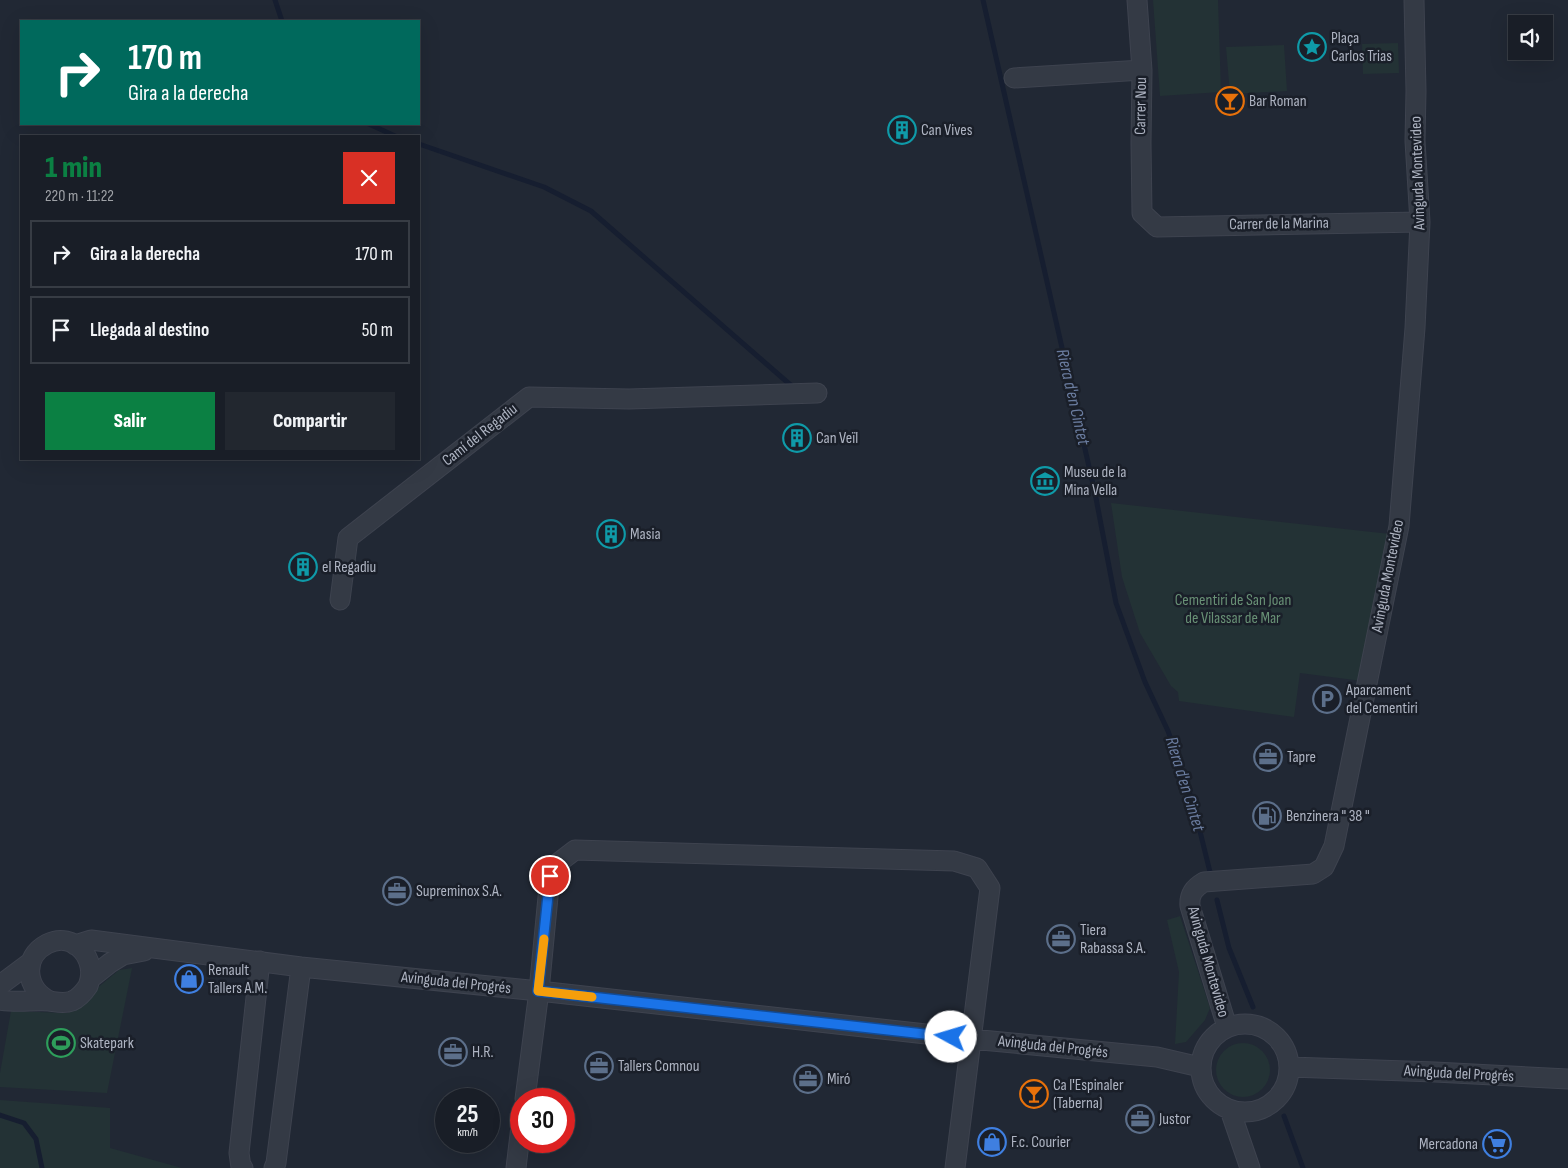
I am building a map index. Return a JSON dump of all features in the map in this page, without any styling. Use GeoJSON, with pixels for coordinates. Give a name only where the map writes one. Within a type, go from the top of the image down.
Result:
{"type":"FeatureCollection","features":[{"type":"Feature","properties":{"kind":"street","name":"Carrer Nou"},"geometry":{"type":"LineString","coordinates":[[1137,0],[1142,70],[1142,213]]}},
{"type":"Feature","properties":{"kind":"street","name":"Avinguda Montevideo"},"geometry":{"type":"LineString","coordinates":[[1227,1027],[1190,906],[1190,898],[1196,887],[1204,882],[1313,874],[1324,867],[1334,846],[1399,526],[1415,328],[1420,222],[1415,141],[1414,0]]}},
{"type":"Feature","properties":{"kind":"street"},"geometry":{"type":"LineString","coordinates":[[1014,78],[1142,70]]}},
{"type":"Feature","properties":{"kind":"street","name":"Carrer de la Marina"},"geometry":{"type":"LineString","coordinates":[[1142,213],[1157,227],[1420,222]]}},
{"type":"Feature","properties":{"kind":"street","name":"Camí del Regadiu"},"geometry":{"type":"LineString","coordinates":[[340,600],[348,538],[529,397],[629,399],[816,393]]}},
{"type":"Feature","properties":{"kind":"street"},"geometry":{"type":"LineString","coordinates":[[526,1088],[550,876],[558,863],[575,850],[954,861],[976,868],[990,888],[955,1168]]}},
{"type":"Feature","properties":{"kind":"street","name":"Avinguda del Progrés"},"geometry":{"type":"LineString","coordinates":[[75,945],[91,940],[301,967],[970,1039],[1157,1057],[1200,1067]]}},
{"type":"Feature","properties":{"kind":"street"},"geometry":{"type":"LineString","coordinates":[[0,985],[31,962],[40,949],[49,944],[65,942],[75,945],[87,956],[91,967],[91,978]]}},
{"type":"Feature","properties":{"kind":"street"},"geometry":{"type":"LineString","coordinates":[[0,1000],[71,1002],[84,992],[91,978],[123,955],[160,948]]}},
{"type":"Feature","properties":{"kind":"street"},"geometry":{"type":"LineString","coordinates":[[243,1168],[241,1167],[239,1153],[260,961]]}},
{"type":"Feature","properties":{"kind":"street"},"geometry":{"type":"LineString","coordinates":[[31,962],[31,982],[36,992],[50,1001]]}},
{"type":"Feature","properties":{"kind":"street"},"geometry":{"type":"LineString","coordinates":[[274,1168],[301,967]]}},
{"type":"Feature","properties":{"kind":"street"},"geometry":{"type":"LineString","coordinates":[[1248,1023],[1266,1029],[1278,1039],[1286,1052],[1290,1067],[1285,1087],[1270,1105],[1252,1112],[1230,1110],[1215,1102],[1205,1089],[1200,1067],[1202,1054],[1209,1040],[1227,1027],[1248,1023]]}},
{"type":"Feature","properties":{"kind":"street","name":"Avinguda del Progrés"},"geometry":{"type":"LineString","coordinates":[[1290,1067],[1568,1079]]}},
{"type":"Feature","properties":{"kind":"street"},"geometry":{"type":"LineString","coordinates":[[1230,1110],[1250,1168]]}},
{"type":"Feature","properties":{"kind":"street"},"geometry":{"type":"LineString","coordinates":[[516,1168],[518,1153]]}},
{"type":"Feature","properties":{"kind":"green space"},"geometry":{"type":"Polygon","coordinates":[[[1153,0],[1218,0],[1221,92],[1160,96],[1153,0]]]}},
{"type":"Feature","properties":{"kind":"green space"},"geometry":{"type":"Polygon","coordinates":[[[1398,43],[1399,73],[1363,74],[1362,44],[1398,43]]]}},
{"type":"Feature","properties":{"kind":"green space"},"geometry":{"type":"Polygon","coordinates":[[[1284,45],[1287,91],[1230,94],[1226,47],[1284,45]]]}},
{"type":"Feature","properties":{"kind":"green space","name":"Cementiri de San Joan de Vilassar de Mar"},"geometry":{"type":"Polygon","coordinates":[[[1111,503],[1390,534],[1362,681],[1300,673],[1294,717],[1179,701],[1178,692],[1171,686],[1140,633],[1122,577],[1111,503]]]}},
{"type":"Feature","properties":{"kind":"green space"},"geometry":{"type":"Polygon","coordinates":[[[1180,916],[1210,1008],[1205,1020],[1186,1042],[1175,1044],[1179,972],[1167,920],[1180,916]]]}},
{"type":"Feature","properties":{"kind":"green space","name":"Skatepark"},"geometry":{"type":"Polygon","coordinates":[[[132,968],[107,1093],[0,1087],[0,1073],[11,1011],[67,1013],[119,970],[132,968]]]}},
{"type":"Feature","properties":{"kind":"green space"},"geometry":{"type":"Polygon","coordinates":[[[1238,1043],[1248,1043],[1258,1047],[1266,1055],[1270,1070],[1266,1085],[1258,1093],[1248,1097],[1238,1097],[1228,1093],[1220,1085],[1216,1075],[1216,1065],[1220,1055],[1228,1047],[1238,1043]]]}},
{"type":"Feature","properties":{"kind":"green space"},"geometry":{"type":"Polygon","coordinates":[[[0,1100],[110,1108],[110,1148],[182,1168],[0,1168],[0,1100]]]}},
{"type":"Feature","properties":{"kind":"waterway"},"geometry":{"type":"LineString","coordinates":[[275,0],[282,20]]}},
{"type":"Feature","properties":{"kind":"waterway","name":"Riera d'en Cintet"},"geometry":{"type":"LineString","coordinates":[[983,0],[1095,493],[1116,603],[1145,682],[1168,731],[1193,803],[1210,872]]}},
{"type":"Feature","properties":{"kind":"waterway"},"geometry":{"type":"LineString","coordinates":[[371,125],[393,135]]}},
{"type":"Feature","properties":{"kind":"waterway"},"geometry":{"type":"LineString","coordinates":[[420,144],[544,187],[591,211],[794,388]]}},
{"type":"Feature","properties":{"kind":"waterway","name":"Riera d'en Cintet"},"geometry":{"type":"LineString","coordinates":[[1217,900],[1229,948],[1253,1007]]}},
{"type":"Feature","properties":{"kind":"waterway"},"geometry":{"type":"LineString","coordinates":[[0,1115],[24,1123],[36,1139],[42,1168]]}},
{"type":"Feature","properties":{"kind":"waterway","name":"Riera d'en Cintet"},"geometry":{"type":"LineString","coordinates":[[1284,1116],[1303,1168]]}},
{"type":"Feature","properties":{"kind":"slow traffic"},"geometry":{"type":"LineString","coordinates":[[544,939],[538,991],[592,997]]}},
{"type":"Feature","properties":{"kind":"place","name":"Plaça Carlos Trias"},"geometry":{"type":"Point","coordinates":[1312,47]}},
{"type":"Feature","properties":{"kind":"place","name":"Bar Roman"},"geometry":{"type":"Point","coordinates":[1230,101]}},
{"type":"Feature","properties":{"kind":"place","name":"Can Vives"},"geometry":{"type":"Point","coordinates":[902,130]}},
{"type":"Feature","properties":{"kind":"place","name":"Can Veïl"},"geometry":{"type":"Point","coordinates":[797,438]}},
{"type":"Feature","properties":{"kind":"place","name":"Museu de la Mina Vella"},"geometry":{"type":"Point","coordinates":[1045,481]}},
{"type":"Feature","properties":{"kind":"place","name":"Masia"},"geometry":{"type":"Point","coordinates":[611,534]}},
{"type":"Feature","properties":{"kind":"place","name":"el Regadiu"},"geometry":{"type":"Point","coordinates":[303,567]}},
{"type":"Feature","properties":{"kind":"place","name":"Aparcament del Cementiri"},"geometry":{"type":"Point","coordinates":[1327,699]}},
{"type":"Feature","properties":{"kind":"place","name":"Tapre"},"geometry":{"type":"Point","coordinates":[1268,757]}},
{"type":"Feature","properties":{"kind":"place","name":"Benzinera \" 38 \""},"geometry":{"type":"Point","coordinates":[1267,816]}},
{"type":"Feature","properties":{"kind":"place","name":"Supreminox S.A."},"geometry":{"type":"Point","coordinates":[397,891]}},
{"type":"Feature","properties":{"kind":"place","name":"Tiera Rabassa S.A."},"geometry":{"type":"Point","coordinates":[1061,939]}},
{"type":"Feature","properties":{"kind":"place","name":"Renault Tallers A.M."},"geometry":{"type":"Point","coordinates":[189,979]}},
{"type":"Feature","properties":{"kind":"place","name":"Skatepark"},"geometry":{"type":"Point","coordinates":[61,1043]}},
{"type":"Feature","properties":{"kind":"place","name":"H.R."},"geometry":{"type":"Point","coordinates":[453,1052]}},
{"type":"Feature","properties":{"kind":"place","name":"Tallers Comnou"},"geometry":{"type":"Point","coordinates":[599,1066]}},
{"type":"Feature","properties":{"kind":"place","name":"Miró"},"geometry":{"type":"Point","coordinates":[808,1079]}},
{"type":"Feature","properties":{"kind":"place","name":"Ca l'Espinaler (Taberna)"},"geometry":{"type":"Point","coordinates":[1034,1094]}},
{"type":"Feature","properties":{"kind":"place","name":"Justor"},"geometry":{"type":"Point","coordinates":[1140,1119]}},
{"type":"Feature","properties":{"kind":"place","name":"F.c. Courier"},"geometry":{"type":"Point","coordinates":[992,1142]}},
{"type":"Feature","properties":{"kind":"place","name":"Mercadona"},"geometry":{"type":"Point","coordinates":[1497,1144]}},
{"type":"Feature","properties":{"kind":"route"},"geometry":{"type":"LineString","coordinates":[[550,876],[538,991],[951,1037]]}}]}
